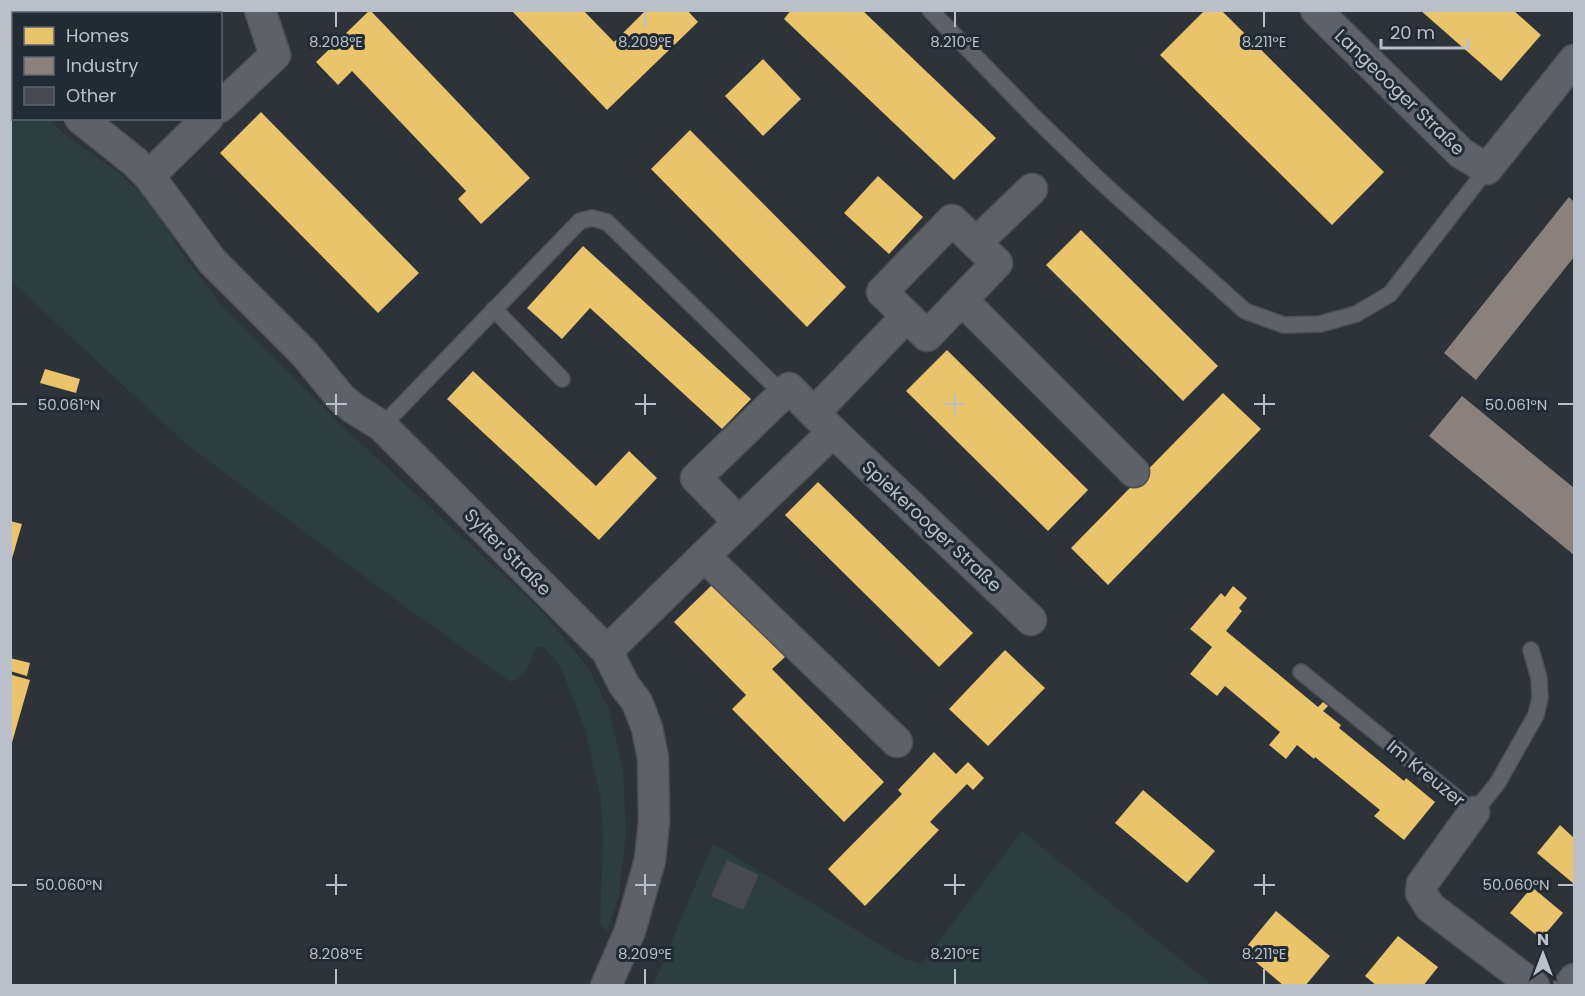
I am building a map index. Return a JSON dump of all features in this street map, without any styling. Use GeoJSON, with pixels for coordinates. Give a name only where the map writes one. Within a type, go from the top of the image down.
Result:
{"type":"FeatureCollection","features":[{"type":"Feature","properties":{"kind":"street"},"geometry":{"type":"LineString","coordinates":[[222,105],[275,55],[260,10]]}},
{"type":"Feature","properties":{"kind":"street","name":"Langeooger Straße"},"geometry":{"type":"LineString","coordinates":[[1316,10],[1461,153],[1487,169]]}},
{"type":"Feature","properties":{"kind":"street"},"geometry":{"type":"LineString","coordinates":[[1487,169],[1575,60]]}},
{"type":"Feature","properties":{"kind":"street","name":"Sylter Straße"},"geometry":{"type":"LineString","coordinates":[[82,120],[149,176],[212,261],[305,354],[341,398],[382,426],[607,651],[624,685],[625,707],[631,734],[653,785],[654,822],[650,860],[630,931],[606,986]]}},
{"type":"Feature","properties":{"kind":"street"},"geometry":{"type":"LineString","coordinates":[[149,176],[206,120]]}},
{"type":"Feature","properties":{"kind":"street"},"geometry":{"type":"LineString","coordinates":[[976,243],[1032,189]]}},
{"type":"Feature","properties":{"kind":"street"},"geometry":{"type":"LineString","coordinates":[[952,220],[997,263],[962,300],[927,336],[882,292],[952,220]]}},
{"type":"Feature","properties":{"kind":"street"},"geometry":{"type":"LineString","coordinates":[[962,300],[1134,472]]}},
{"type":"Feature","properties":{"kind":"street"},"geometry":{"type":"LineString","coordinates":[[607,651],[739,522],[824,422],[907,316]]}},
{"type":"Feature","properties":{"kind":"street","name":"Spiekerooger Straße"},"geometry":{"type":"LineString","coordinates":[[783,394],[789,388],[1031,620]]}},
{"type":"Feature","properties":{"kind":"street"},"geometry":{"type":"LineString","coordinates":[[739,522],[696,478],[783,394]]}},
{"type":"Feature","properties":{"kind":"street"},"geometry":{"type":"LineString","coordinates":[[704,556],[897,742]]}},
{"type":"Feature","properties":{"kind":"street","name":"Im Kreuzer"},"geometry":{"type":"LineString","coordinates":[[1474,812],[1422,884],[1420,892],[1430,907],[1534,986]]}},
{"type":"Feature","properties":{"kind":"street"},"geometry":{"type":"LineString","coordinates":[[1569,986],[1575,979]]}},
{"type":"Feature","properties":{"kind":"lane"},"geometry":{"type":"LineString","coordinates":[[930,10],[1098,179],[1245,311],[1284,325],[1320,324],[1356,314],[1390,294],[1487,169]]}},
{"type":"Feature","properties":{"kind":"lane"},"geometry":{"type":"LineString","coordinates":[[382,426],[579,221],[592,218],[607,222],[783,394]]}},
{"type":"Feature","properties":{"kind":"lane"},"geometry":{"type":"LineString","coordinates":[[494,309],[562,379]]}},
{"type":"Feature","properties":{"kind":"lane"},"geometry":{"type":"LineString","coordinates":[[1474,812],[1497,784],[1536,715],[1540,698],[1539,678],[1531,650]]}},
{"type":"Feature","properties":{"kind":"lane","name":"Im Kreuzer"},"geometry":{"type":"LineString","coordinates":[[1301,672],[1474,812]]}},
{"type":"Feature","properties":{"kind":"shaded area"},"geometry":{"type":"Polygon","coordinates":[[[11,79],[12,120],[50,120],[64,134],[115,170],[142,193],[159,215],[181,252],[220,303],[338,422],[541,610],[589,669],[609,709],[623,771],[626,833],[619,896],[607,931],[600,925],[603,842],[601,799],[585,730],[561,667],[543,646],[536,648],[524,673],[510,682],[185,443],[11,281],[11,79]]]}},
{"type":"Feature","properties":{"kind":"shaded area"},"geometry":{"type":"Polygon","coordinates":[[[1022,831],[1212,985],[653,986],[713,843],[902,958],[922,964],[1022,831]]]}},
{"type":"Feature","properties":{"kind":"building: Homes"},"geometry":{"type":"Polygon","coordinates":[[[78,10],[187,10],[188,12],[80,12],[78,10]]]}},
{"type":"Feature","properties":{"kind":"building: Homes"},"geometry":{"type":"Polygon","coordinates":[[[370,10],[530,178],[481,224],[458,199],[466,191],[352,71],[338,85],[316,62],[370,10]]]}},
{"type":"Feature","properties":{"kind":"building: Homes"},"geometry":{"type":"Polygon","coordinates":[[[511,10],[583,10],[614,42],[646,10],[687,10],[698,22],[607,110],[511,10]]]}},
{"type":"Feature","properties":{"kind":"building: Homes"},"geometry":{"type":"Polygon","coordinates":[[[791,10],[862,10],[996,138],[954,180],[784,19],[791,10]]]}},
{"type":"Feature","properties":{"kind":"building: Homes"},"geometry":{"type":"Polygon","coordinates":[[[1205,10],[1221,10],[1384,172],[1332,225],[1160,55],[1205,10]]]}},
{"type":"Feature","properties":{"kind":"building: Homes"},"geometry":{"type":"Polygon","coordinates":[[[1420,10],[1513,10],[1541,35],[1501,81],[1420,10]]]}},
{"type":"Feature","properties":{"kind":"building: Homes"},"geometry":{"type":"Polygon","coordinates":[[[763,59],[801,99],[763,136],[725,96],[763,59]]]}},
{"type":"Feature","properties":{"kind":"building: Homes"},"geometry":{"type":"Polygon","coordinates":[[[261,112],[419,273],[378,313],[220,153],[261,112]]]}},
{"type":"Feature","properties":{"kind":"building: Homes"},"geometry":{"type":"Polygon","coordinates":[[[690,130],[846,287],[807,327],[651,169],[690,130]]]}},
{"type":"Feature","properties":{"kind":"building: Homes"},"geometry":{"type":"Polygon","coordinates":[[[878,176],[923,217],[889,254],[844,213],[878,176]]]}},
{"type":"Feature","properties":{"kind":"building: Homes"},"geometry":{"type":"Polygon","coordinates":[[[1081,230],[1218,366],[1183,401],[1046,265],[1081,230]]]}},
{"type":"Feature","properties":{"kind":"building: Homes"},"geometry":{"type":"Polygon","coordinates":[[[583,246],[751,399],[722,429],[590,308],[562,339],[527,308],[583,246]]]}},
{"type":"Feature","properties":{"kind":"building: Homes"},"geometry":{"type":"Polygon","coordinates":[[[947,350],[1088,490],[1048,531],[906,391],[947,350]]]}},
{"type":"Feature","properties":{"kind":"building: Homes"},"geometry":{"type":"Polygon","coordinates":[[[45,369],[80,379],[76,393],[40,383],[45,369]]]}},
{"type":"Feature","properties":{"kind":"building: Homes"},"geometry":{"type":"Polygon","coordinates":[[[473,371],[596,486],[629,451],[657,478],[599,540],[447,399],[473,371]]]}},
{"type":"Feature","properties":{"kind":"building: Homes"},"geometry":{"type":"Polygon","coordinates":[[[1223,393],[1261,429],[1108,585],[1071,548],[1223,393]]]}},
{"type":"Feature","properties":{"kind":"building: Homes"},"geometry":{"type":"Polygon","coordinates":[[[818,482],[973,633],[939,667],[785,515],[818,482]]]}},
{"type":"Feature","properties":{"kind":"building: Homes"},"geometry":{"type":"Polygon","coordinates":[[[10,521],[22,524],[11,562],[10,562],[10,521]]]}},
{"type":"Feature","properties":{"kind":"building: Homes"},"geometry":{"type":"Polygon","coordinates":[[[713,584],[785,657],[772,669],[884,782],[844,822],[732,709],[746,695],[674,622],[713,584]]]}},
{"type":"Feature","properties":{"kind":"building: Homes"},"geometry":{"type":"Polygon","coordinates":[[[1233,586],[1247,598],[1239,608],[1242,611],[1226,631],[1318,707],[1323,702],[1328,706],[1323,711],[1341,725],[1339,728],[1404,781],[1406,778],[1435,802],[1404,840],[1374,816],[1380,810],[1315,757],[1314,759],[1297,745],[1286,759],[1269,745],[1280,732],[1225,686],[1217,696],[1190,674],[1212,647],[1190,629],[1221,593],[1225,597],[1233,586]]]}},
{"type":"Feature","properties":{"kind":"building: Homes"},"geometry":{"type":"Polygon","coordinates":[[[1005,650],[1045,688],[988,746],[949,709],[1005,650]]]}},
{"type":"Feature","properties":{"kind":"building: Homes"},"geometry":{"type":"Polygon","coordinates":[[[10,658],[30,663],[27,676],[10,671],[10,658]]]}},
{"type":"Feature","properties":{"kind":"building: Homes"},"geometry":{"type":"Polygon","coordinates":[[[12,675],[30,680],[11,746],[10,680],[12,675]]]}},
{"type":"Feature","properties":{"kind":"building: Homes"},"geometry":{"type":"Polygon","coordinates":[[[934,752],[956,774],[968,762],[984,778],[973,790],[967,784],[930,822],[939,830],[865,906],[828,869],[902,794],[898,790],[934,752]]]}},
{"type":"Feature","properties":{"kind":"building: Homes"},"geometry":{"type":"Polygon","coordinates":[[[1143,790],[1215,851],[1187,883],[1115,823],[1143,790]]]}},
{"type":"Feature","properties":{"kind":"building: Homes"},"geometry":{"type":"Polygon","coordinates":[[[1560,825],[1574,838],[1574,884],[1537,853],[1560,825]]]}},
{"type":"Feature","properties":{"kind":"building: Homes"},"geometry":{"type":"Polygon","coordinates":[[[1532,887],[1563,913],[1541,939],[1510,913],[1532,887]]]}},
{"type":"Feature","properties":{"kind":"building: Homes"},"geometry":{"type":"Polygon","coordinates":[[[1276,911],[1330,956],[1305,986],[1284,986],[1243,951],[1276,911]]]}},
{"type":"Feature","properties":{"kind":"building: Homes"},"geometry":{"type":"Polygon","coordinates":[[[1398,936],[1438,967],[1423,986],[1377,986],[1365,976],[1398,936]]]}},
{"type":"Feature","properties":{"kind":"building: Industry"},"geometry":{"type":"Polygon","coordinates":[[[1569,197],[1574,202],[1574,257],[1476,380],[1444,353],[1569,197]]]}},
{"type":"Feature","properties":{"kind":"building: Industry"},"geometry":{"type":"Polygon","coordinates":[[[1462,396],[1574,488],[1574,555],[1429,436],[1462,396]]]}},
{"type":"Feature","properties":{"kind":"building: Other"},"geometry":{"type":"Polygon","coordinates":[[[727,860],[759,875],[743,910],[711,896],[727,860]]]}}]}
